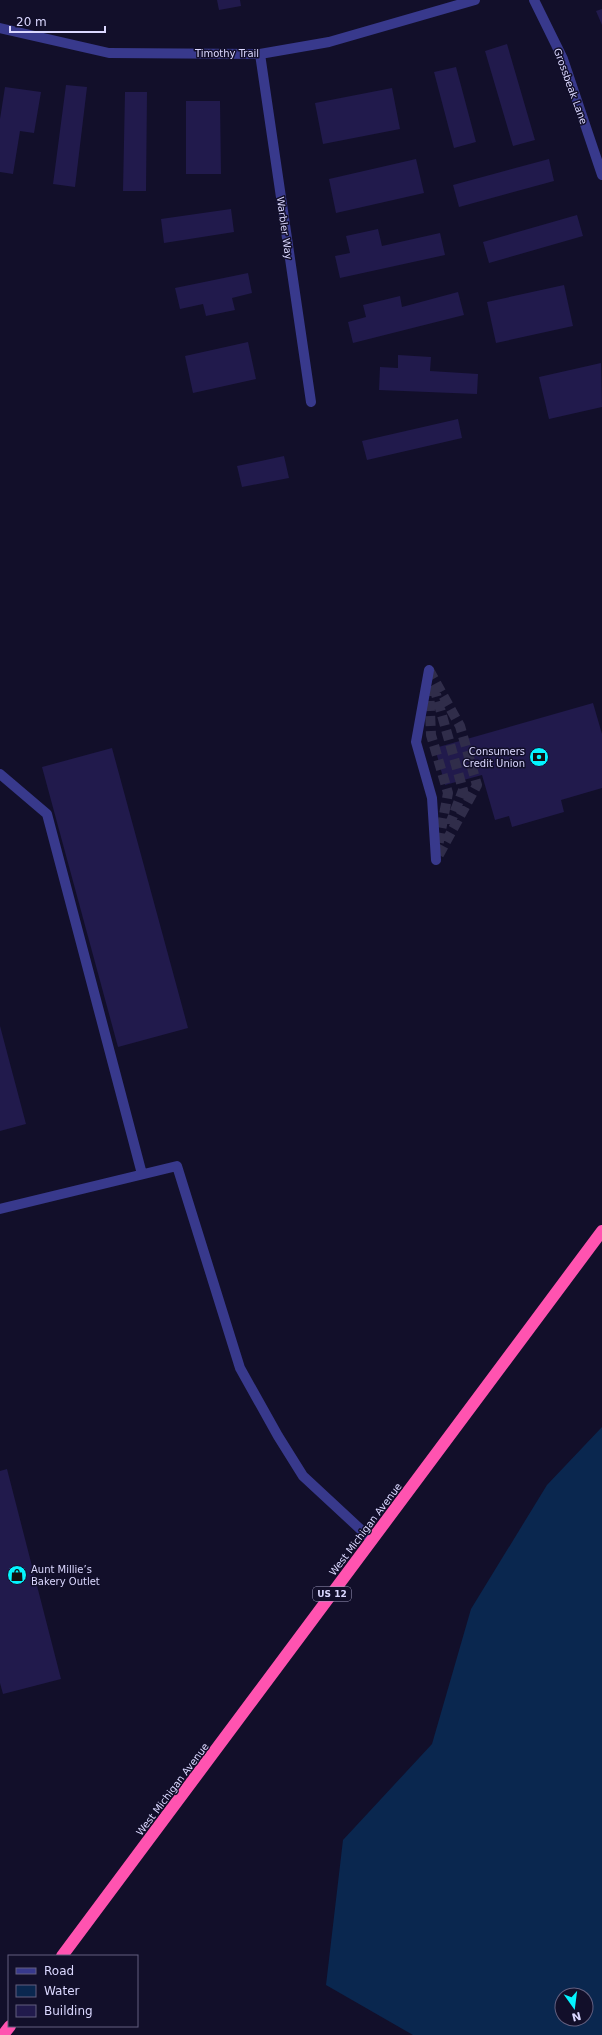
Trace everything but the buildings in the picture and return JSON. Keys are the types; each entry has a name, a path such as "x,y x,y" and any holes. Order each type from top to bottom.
{"highway":[{"name":"West Michigan Avenue","path":"63,1955 602,1231"},
{"path":"3,2035 9,2027"}],"street":[{"name":"Timothy Trail","path":"0,28 109,53 260,54 329,42 475,0"},
{"name":"Grossbeak Lane","path":"534,0 563,59 602,175"},
{"name":"Warbler Way","path":"260,54 311,402"},
{"path":"429,670 416,742 432,798 436,860"},
{"path":"0,774 47,814 142,1174"},
{"path":"0,1209 177,1166 240,1368 278,1436 303,1476 372,1540"}],"water":[{"path":"602,1427 602,2035 413,2035 326,1985 343,1840 432,1744 471,1609 547,1485"}],"tunnel":[{"path":"429,670 460,726 477,785 436,860"},
{"path":"429,686 431,735 448,793 437,852"},
{"path":"434,687 463,790 450,824"}],"place":[{"name":"Consumers Credit Union","path":"539,757"},
{"name":"Aunt Millie’s Bakery Outlet","path":"17,1575"}]}
